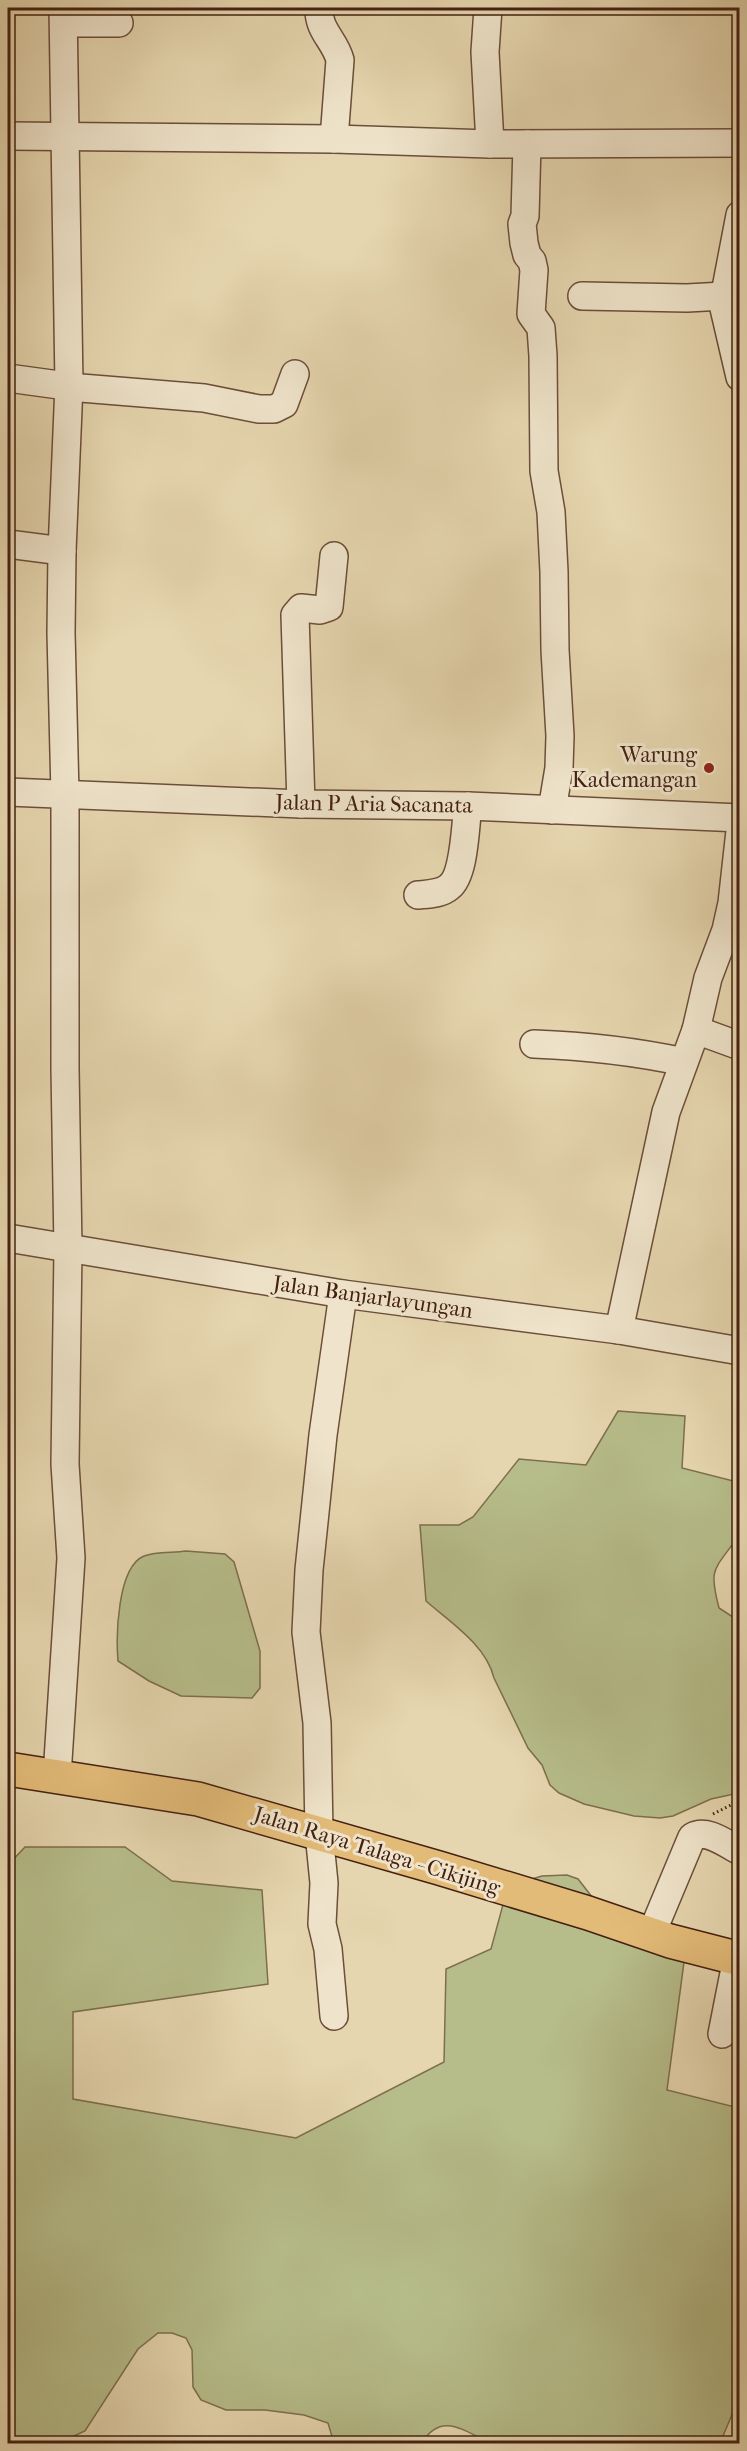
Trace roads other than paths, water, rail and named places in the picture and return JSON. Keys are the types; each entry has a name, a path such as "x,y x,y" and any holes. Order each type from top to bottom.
{"main road":[{"name":"Jalan Raya Talaga - Cikijing","path":"8,1769 198,1799 738,1959"}],"street":[{"path":"319,8 322,28 337,50 340,60 334,139"},
{"path":"488,8 485,52 490,144"},
{"path":"57,1776 71,1558 65,1464 68,1249 65,1068 65,794 61,633 69,385 63,15 119,22"},
{"path":"8,136 334,139 490,144 740,143"},
{"path":"527,144 525,216 522,224 527,255 532,261 534,270 531,314 541,328 544,471 551,512 560,736 559,768 552,810"},
{"path":"740,216 724,296 725,319 740,377"},
{"path":"582,296 676,298 724,296"},
{"path":"8,378 204,398 259,409 273,409 284,405 295,374"},
{"path":"8,544 62,551"},
{"path":"301,804 295,615 301,608 320,610 329,607 334,556"},
{"name":"Jalan P Aria Sacanata","path":"8,792 301,804 468,806 740,818"},
{"path":"418,895 439,893 451,886 461,862 468,806"},
{"path":"619,1330 666,1112 696,1030 708,978 726,930 732,903 740,831"},
{"path":"696,1030 740,1046"},
{"path":"534,1044 613,1049 684,1062"},
{"name":"Jalan Banjarlayungan","path":"8,1238 343,1294 619,1330 740,1351"},
{"path":"334,2016 328,1948 322,1924 324,1883 319,1833 317,1723 306,1632 309,1570 323,1435 343,1294"},
{"path":"651,1935 692,1837 698,1833 706,1833 740,1851"},
{"path":"722,2034 738,1959"}],"place":[{"name":"Warung Kademangan","path":"709,768"}]}
